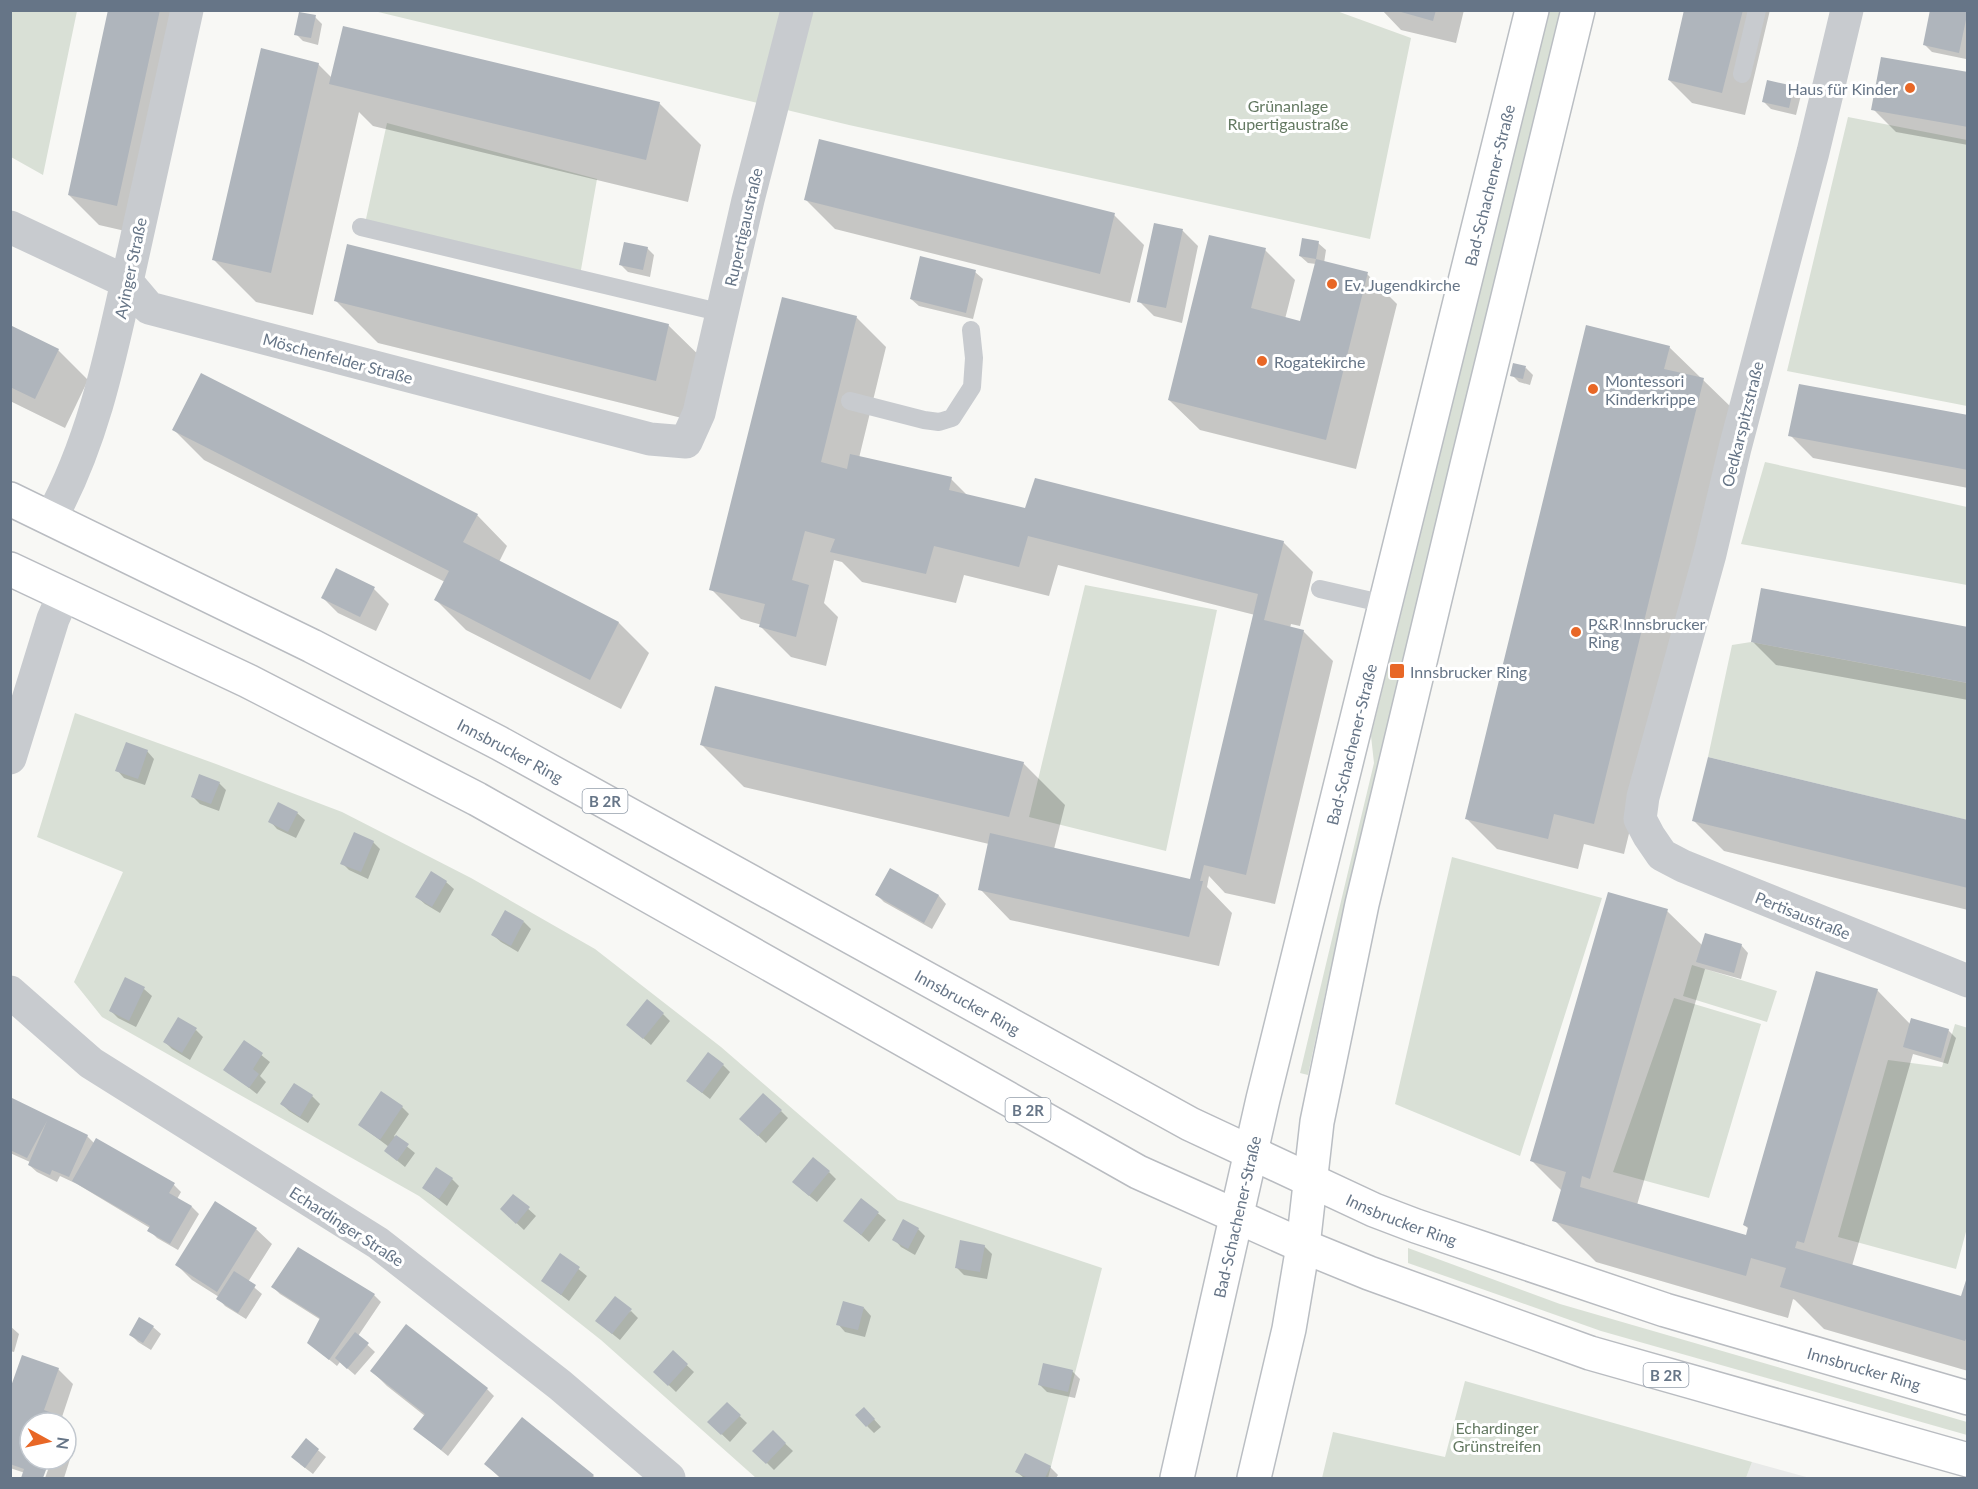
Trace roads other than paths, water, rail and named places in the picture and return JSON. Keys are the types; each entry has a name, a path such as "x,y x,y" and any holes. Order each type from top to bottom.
{"main road":[{"name":"Bad-Schachener-Straße","path":"1177,1479 1251,1152 1532,10"},
{"path":"1254,1479 1289,1329 1303,1246 1317,1122 1362,904 1578,10"},
{"name":"Innsbrucker Ring","path":"10,500 312,646 500,743 1190,1124 1374,1210 1653,1306 1968,1398"},
{"name":"B 2R","path":"10,569 248,681 477,799 1138,1172 1369,1273 1590,1353 1968,1460"}],"street":[{"name":"Ayinger Straße","path":"51,518 64,494 90,432 110,361 187,10"},
{"name":"Rupertigaustraße","path":"686,442 699,413 748,200 797,10"},
{"name":"Oedkarspitzstraße","path":"1649,836 1640,819 1643,797 1710,554 1735,448 1848,10"},
{"name":"Möschenfelder Straße","path":"10,227 127,282 149,308 650,439 686,442"},
{"path":"10,758 52,619 64,594"},
{"name":"Pertisaustraße","path":"1649,836 1662,855 1683,866 1968,981"},
{"name":"Echardinger Straße","path":"10,992 91,1063 378,1243 560,1385 669,1479"}],"lane":[{"path":"1742,74 1757,10"},
{"path":"361,227 723,313"},
{"path":"850,401 924,420 939,422 952,418 972,387 975,358 971,330"},
{"path":"1320,589 1385,604"}],"place":[{"name":"Haus für Kinder","path":"1910,88"},
{"name":"Ev. Jugendkirche","path":"1332,284"},
{"name":"Rogatekirche","path":"1262,361"},
{"name":"Montessori Kinderkrippe","path":"1593,389"},
{"name":"P&R Innsbrucker Ring","path":"1576,632"},
{"name":"Innsbrucker Ring","path":"1397,671"}],"park label":[{"name":"Grünanlage Rupertigaustraße","path":"1288,114"},
{"name":"Echardinger Grünstreifen","path":"1497,1436"}]}
